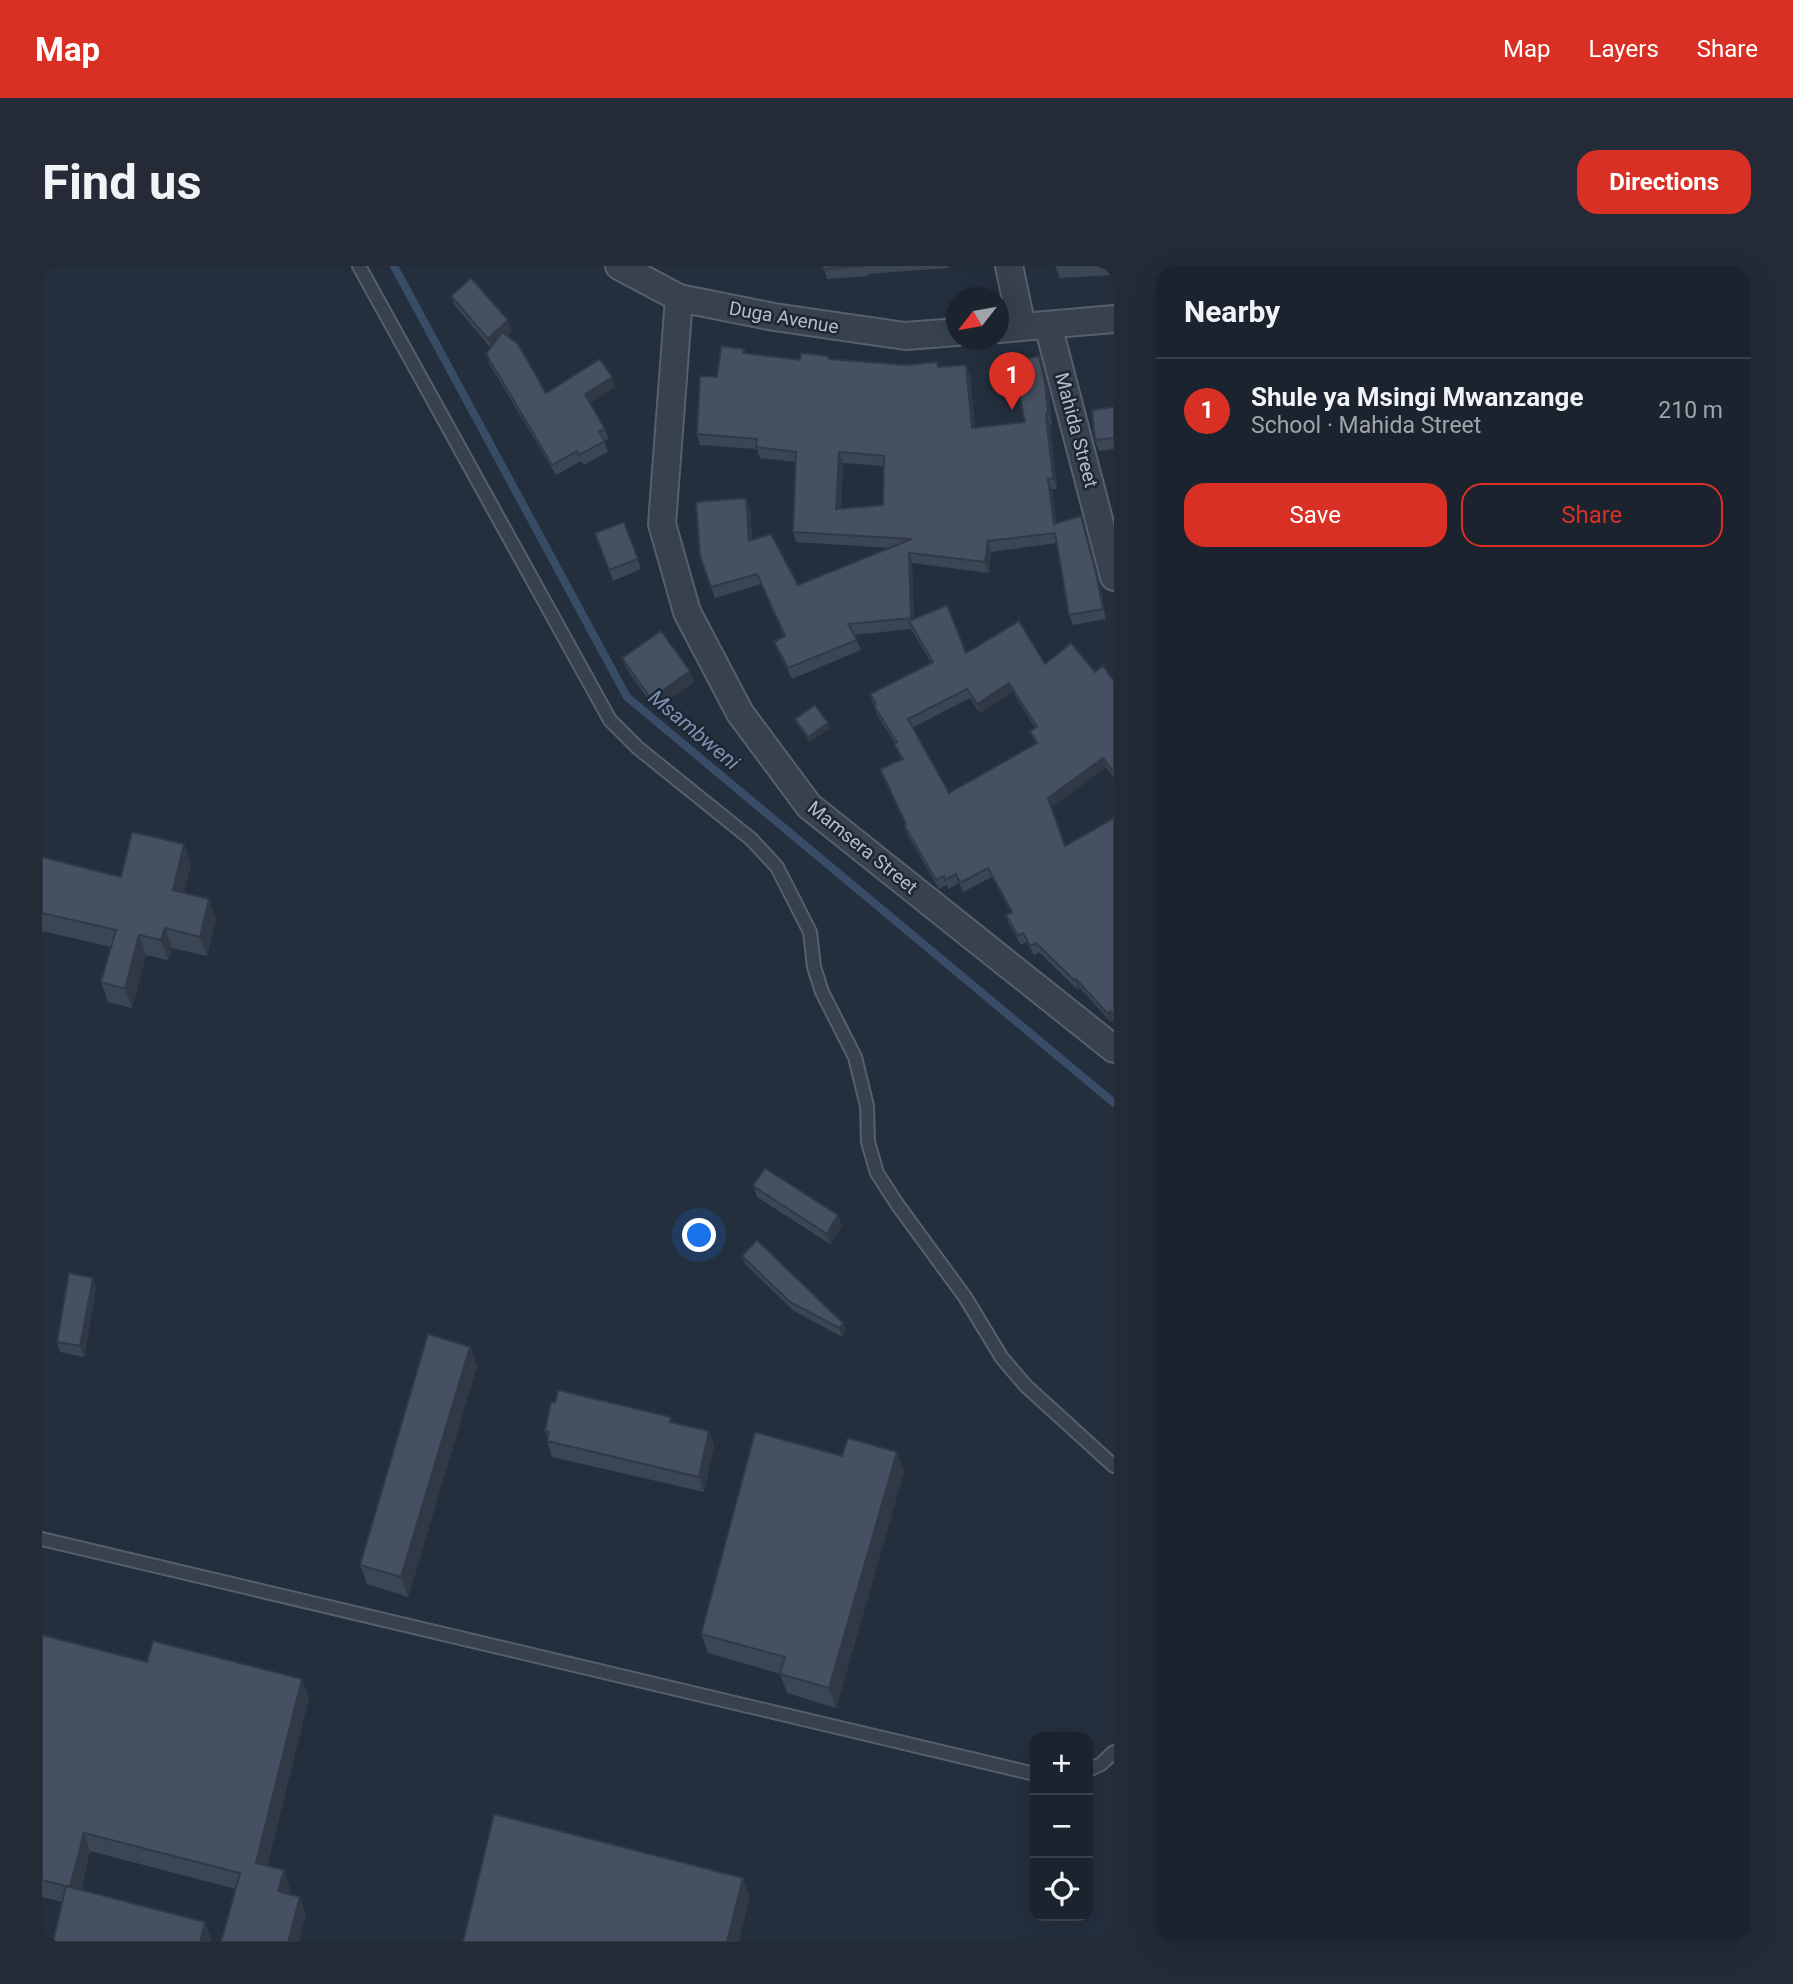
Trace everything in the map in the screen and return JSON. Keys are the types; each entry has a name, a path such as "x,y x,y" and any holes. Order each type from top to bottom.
{"street":[{"name":"Duga Avenue","path":"619,266 679,298 774,317 905,336 946,333"},
{"name":"Mahida Street","path":"1009,266 1023,327 1104,489 1114,577"},
{"name":"Mamsera Street","path":"679,298 662,524 687,612 740,713 809,806 1114,1049"},
{"path":"1023,327 1114,319"}],"lane":[{"path":"359,266 610,720 638,748 751,839 777,867 810,932 814,967 822,992 855,1057 867,1106 868,1142 877,1173 965,1297 1002,1358 1026,1386 1114,1466"},
{"path":"42,1539 1030,1773"},
{"path":"1093,1768 1114,1752"}],"building":[{"path":"823,266 864,266 823,269"},
{"path":"471,278 508,320 488,339 451,296"},
{"path":"502,332 518,344 546,393 600,359 612,377 585,394 605,429 599,432 605,441 579,455 577,451 552,465 486,354"},
{"path":"721,346 744,349 743,353 800,360 801,353 828,356 829,359 906,365 937,362 938,367 966,365 972,428 1025,422 1012,362 1039,356 1048,414 1053,478 1048,479 1054,524 1081,516 1103,609 1069,615 1055,533 988,541 985,562 909,553 911,618 848,624 857,640 788,668 774,642 785,636 757,574 711,587 700,556 696,502 746,498 749,541 771,534 798,585 912,539 793,532 796,452 756,447 757,439 697,434 700,376 717,377","holes":["839,452 884,456 883,505 836,509"]},
{"path":"1114,407 1114,438 1095,440 1092,410"},
{"path":"624,522 638,559 609,570 595,533"},
{"path":"947,605 966,653 1019,621 1045,664 1071,643 1095,672 1103,666 1114,681 1114,773 1103,758 1048,798 1065,846 1114,818 1114,1015 1110,1011 1107,1013 1076,979 1075,981 1036,943 1030,946 1023,933 1018,936 1006,915 1012,912 988,868 960,883 956,874 945,880 944,876 936,880 904,825 906,824 880,769 903,759 894,744 897,742 874,706 876,704 870,694 933,662 909,621","holes":["1009,683 1037,727 1030,731 1037,743 949,793 908,719 967,689 977,704"]},
{"path":"661,631 690,671 651,699 622,658"},
{"path":"815,705 828,723 808,737 795,719"},
{"path":"132,832 184,844 173,890 209,899 200,937 165,928 161,940 139,935 125,989 101,982 116,930 42,913 42,857 121,877"},
{"path":"765,1168 838,1215 827,1234 753,1186"},
{"path":"757,1240 843,1323 839,1328 790,1302 742,1256"},
{"path":"69,1273 93,1278 80,1346 57,1342"},
{"path":"428,1334 470,1347 401,1577 360,1565"},
{"path":"558,1390 671,1417 670,1422 709,1431 699,1477 547,1441 549,1432 545,1431 551,1402 555,1403"},
{"path":"755,1432 842,1456 848,1438 897,1452 829,1688 780,1674 785,1657 701,1634"},
{"path":"42,1635 147,1662 153,1641 302,1679 256,1863 284,1870 278,1891 300,1897 288,1942 221,1942 240,1873 84,1833 70,1887 42,1880"},
{"path":"494,1814 743,1878 727,1942 463,1942"},
{"path":"66,1886 205,1922 200,1942 53,1942"}],"waterway":[{"name":"Msambweni","path":"394,266 627,697 1114,1103"}],"place":[{"name":"Shule ya Msingi Mwanzange","path":"1012,410"}]}
